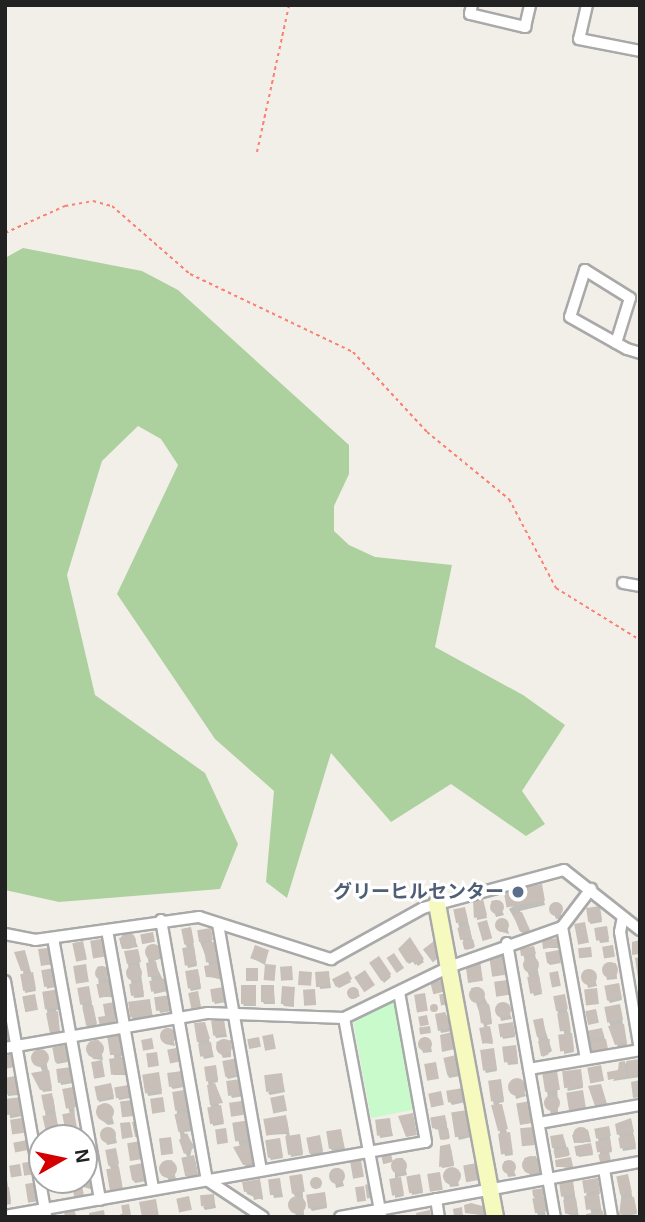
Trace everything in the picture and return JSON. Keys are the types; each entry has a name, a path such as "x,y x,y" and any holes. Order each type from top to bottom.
{"street":[{"path":"472,5 470,14 525,27 530,5"},
{"path":"587,5 579,39 640,51"},
{"path":"617,343 630,298 585,270 570,317 617,343 640,353"},
{"path":"623,583 640,586"},
{"path":"5,934 35,940 161,920 199,917 331,959 437,904 564,870 640,930"},
{"path":"11,1047 178,1017 234,1014 345,1018 449,967 507,943 562,927 591,889"},
{"path":"437,904 495,1217"},
{"path":"529,1069 640,1050 620,932 623,917"},
{"path":"161,920 207,1180 263,1217"},
{"path":"218,924 261,1170"},
{"path":"562,927 586,1059"},
{"path":"107,930 153,1189"},
{"path":"54,938 100,1200"},
{"path":"507,943 555,1217"},
{"path":"5,981 11,1047 45,1213"},
{"path":"5,1216 45,1213 153,1189 426,1142 399,992"},
{"path":"345,1018 381,1213"},
{"path":"539,1123 640,1105"},
{"path":"340,1217 381,1213 436,1199 640,1163"},
{"path":"604,1169 612,1217"},
{"path":"436,1199 439,1217"}],"path":[{"path":"257,152 289,5"},
{"path":"5,233 65,206 93,201 112,206 190,274 353,352 428,432 509,499 556,588 640,640"}],"green space":[{"path":"23,248 142,271 178,290 349,445 349,474 334,506 334,531 349,545 375,557 452,565 435,647 523,695 565,725 522,791 545,824 526,836 451,784 391,822 331,753 287,898 266,882 274,791 215,739 117,594 178,465 161,439 138,426 102,461 67,575 95,695 205,773 238,844 220,889 59,902 5,890 5,258"},
{"path":"395,1001 417,1109 371,1118 353,1021"}],"building":[{"path":"542,884 545,901 507,908 504,891"},
{"path":"483,899 487,915 474,918 473,901"},
{"path":"494,900 500,900 504,907 500,914 494,914 490,910 490,904"},
{"path":"556,902 561,904 561,914 556,916 551,914 549,909 551,904"},
{"path":"600,906 602,920 588,922 586,908"},
{"path":"465,907 468,921 456,923 453,909"},
{"path":"522,912 530,930 520,932 513,914"},
{"path":"502,918 507,920 507,930 502,932 497,930 495,925 497,920"},
{"path":"487,920 492,938 483,941 477,923"},
{"path":"585,922 589,943 578,945 574,924"},
{"path":"469,925 472,938 460,940 457,928"},
{"path":"607,926 609,939 596,941 594,928"},
{"path":"191,927 194,943 184,945 181,929"},
{"path":"211,928 213,940 199,942 197,930"},
{"path":"153,932 155,942 142,944 140,934"},
{"path":"125,933 131,933 136,941 134,947 125,949 120,944 120,938"},
{"path":"410,937 424,959 415,965 411,959 407,963 398,949"},
{"path":"107,938 110,956 93,958 90,941"},
{"path":"559,938 561,946 543,949 542,940"},
{"path":"473,939 475,947 464,949 462,942"},
{"path":"640,940 640,954 632,955 632,942"},
{"path":"83,941 87,960 76,962 72,943"},
{"path":"434,941 444,954 433,962 423,950"},
{"path":"214,942 217,961 206,962 203,944"},
{"path":"150,944 156,944 161,952 159,958 150,960 145,955 145,949"},
{"path":"255,945 269,950 264,963 250,958"},
{"path":"613,945 615,957 604,959 602,947"},
{"path":"194,946 197,964 185,966 182,948"},
{"path":"534,946 536,954 521,956 520,949"},
{"path":"591,947 592,957 579,958 578,948"},
{"path":"48,948 54,964 41,966 38,949"},
{"path":"138,949 141,962 127,964 124,951"},
{"path":"25,950 29,970 21,971 14,952"},
{"path":"559,950 561,961 547,963 545,952"},
{"path":"394,953 404,968 397,973 387,958"},
{"path":"502,955 505,975 492,977 489,957"},
{"path":"379,956 391,974 381,981 369,963"},
{"path":"531,957 539,965 531,973 523,965"},
{"path":"640,957 640,977 638,978 635,958"},
{"path":"480,960 483,981 468,983 465,962"},
{"path":"156,961 159,976 148,977 146,963"},
{"path":"607,962 613,962 618,970 616,976 607,978 602,973 602,967"},
{"path":"220,963 222,978 206,977 204,966"},
{"path":"86,964 89,982 76,984 73,966"},
{"path":"265,964 276,965 275,981 264,980"},
{"path":"131,965 137,965 142,973 140,979 131,981 126,976 126,970"},
{"path":"99,966 105,966 109,973 105,980 99,980 95,976 95,970"},
{"path":"292,966 293,980 281,981 280,967"},
{"path":"54,968 57,985 44,987 41,970"},
{"path":"246,968 258,968 258,981 246,981"},
{"path":"198,969 201,987 188,989 185,971"},
{"path":"586,969 592,969 597,977 595,983 586,985 581,980 581,974"},
{"path":"365,970 375,985 364,992 354,977"},
{"path":"299,971 312,972 311,986 298,985"},
{"path":"329,971 330,986 316,987 315,972"},
{"path":"348,971 352,979 336,987 332,979"},
{"path":"558,971 561,986 552,987 549,973"},
{"path":"33,972 36,989 23,991 20,974"},
{"path":"539,975 542,992 530,994 527,977"},
{"path":"166,978 168,989 151,992 149,981"},
{"path":"445,979 448,991 433,994 430,983"},
{"path":"507,980 509,995 496,997 494,982"},
{"path":"112,981 115,995 99,998 96,984"},
{"path":"142,982 144,994 131,996 129,984"},
{"path":"619,983 622,998 607,1001 604,986"},
{"path":"241,985 256,985 256,1004 241,1004"},
{"path":"261,985 274,985 274,1002 261,1002"},
{"path":"89,986 92,1003 80,1005 77,988"},
{"path":"282,986 295,987 294,1005 281,1004"},
{"path":"224,987 226,1000 212,1002 210,989"},
{"path":"474,987 480,987 485,995 483,1001 474,1003 469,998 469,992"},
{"path":"348,988 358,988 358,998 348,998"},
{"path":"597,988 599,1004 586,1005 584,990"},
{"path":"60,989 63,1007 45,1010 42,992"},
{"path":"315,989 316,1005 304,1006 303,990"},
{"path":"198,991 201,1007 191,1009 188,993"},
{"path":"425,993 428,1011 417,1012 414,995"},
{"path":"448,993 450,1004 441,1005 439,995"},
{"path":"35,994 38,1010 25,1012 22,996"},
{"path":"565,994 568,1009 556,1011 553,996"},
{"path":"170,995 172,1009 156,1011 154,997"},
{"path":"150,999 152,1015 130,1018 128,1002"},
{"path":"115,1002 115,1024 100,1026 98,1017 105,1016 103,1004"},
{"path":"500,1002 506,1002 511,1010 509,1016 500,1018 495,1013 495,1007"},
{"path":"434,1004 438,1008 434,1012 430,1008"},
{"path":"489,1004 492,1022 481,1023 478,1006"},
{"path":"620,1004 623,1020 607,1023 604,1007"},
{"path":"93,1005 97,1024 86,1026 82,1007"},
{"path":"596,1009 599,1023 588,1025 585,1011"},
{"path":"58,1011 60,1032 50,1034 46,1013"},
{"path":"445,1012 452,1028 438,1031 435,1014"},
{"path":"568,1012 571,1030 560,1031 557,1014"},
{"path":"427,1015 429,1025 420,1027 418,1017"},
{"path":"543,1018 546,1036 537,1037 533,1020"},
{"path":"224,1019 226,1034 213,1036 211,1021"},
{"path":"205,1022 210,1039 197,1042 194,1023"},
{"path":"513,1022 515,1035 500,1037 498,1024"},
{"path":"624,1024 627,1043 615,1045 608,1026"},
{"path":"430,1026 431,1033 420,1034 419,1028"},
{"path":"490,1026 493,1042 482,1044 479,1028"},
{"path":"168,1028 176,1036 168,1044 160,1036"},
{"path":"602,1028 604,1038 587,1040 586,1031"},
{"path":"452,1032 455,1049 442,1052 440,1035"},
{"path":"572,1033 574,1050 560,1052 558,1035"},
{"path":"123,1034 126,1053 110,1055 107,1037"},
{"path":"273,1034 276,1049 265,1051 262,1036"},
{"path":"259,1037 261,1047 249,1049 247,1039"},
{"path":"425,1037 430,1039 430,1049 425,1051 420,1049 418,1044 420,1039"},
{"path":"152,1038 154,1049 143,1051 141,1040"},
{"path":"221,1039 227,1039 232,1047 230,1053 221,1055 216,1050 216,1044"},
{"path":"550,1039 548,1055 541,1056 538,1041"},
{"path":"606,1039 608,1049 590,1052 588,1042"},
{"path":"95,1040 101,1043 104,1049 101,1055 95,1058 89,1055 86,1049 89,1043"},
{"path":"211,1042 213,1055 200,1057 198,1044"},
{"path":"65,1045 68,1060 55,1062 52,1047"},
{"path":"516,1045 518,1061 504,1063 502,1047"},
{"path":"176,1048 179,1062 170,1064 167,1050"},
{"path":"494,1048 497,1069 483,1071 480,1050"},
{"path":"40,1049 46,1052 49,1058 46,1064 40,1067 34,1064 31,1058 34,1052"},
{"path":"157,1052 159,1066 148,1067 146,1054"},
{"path":"12,1054 14,1067 5,1069 5,1056"},
{"path":"456,1055 460,1073 447,1075 443,1058"},
{"path":"124,1057 126,1073 111,1075 109,1059"},
{"path":"238,1058 241,1074 225,1077 222,1061"},
{"path":"640,1059 640,1074 629,1076 626,1061"},
{"path":"102,1060 105,1077 94,1079 91,1062"},
{"path":"625,1061 627,1076 608,1080 607,1072 618,1070 619,1062"},
{"path":"436,1062 439,1079 427,1081 424,1064"},
{"path":"216,1065 218,1080 206,1082 204,1067"},
{"path":"601,1065 604,1081 590,1083 587,1068"},
{"path":"71,1067 73,1081 58,1083 56,1069"},
{"path":"581,1069 583,1086 564,1088 562,1071"},
{"path":"49,1070 52,1088 40,1090 31,1073"},
{"path":"182,1071 184,1085 169,1087 167,1073"},
{"path":"557,1071 560,1090 545,1092 542,1073"},
{"path":"159,1072 162,1091 145,1093 142,1075"},
{"path":"282,1073 284,1090 266,1092 264,1075"},
{"path":"15,1076 18,1092 5,1095 5,1078"},
{"path":"517,1078 523,1081 526,1087 523,1093 517,1096 511,1093 508,1087 511,1081"},
{"path":"241,1079 243,1094 228,1096 226,1081"},
{"path":"501,1079 504,1100 491,1102 488,1081"},
{"path":"640,1080 640,1097 633,1098 631,1082"},
{"path":"111,1083 114,1097 97,1100 94,1087"},
{"path":"215,1083 223,1103 210,1105 207,1085"},
{"path":"601,1084 607,1104 595,1106 588,1086"},
{"path":"128,1085 130,1096 116,1098 114,1087"},
{"path":"73,1087 77,1107 66,1109 62,1089"},
{"path":"463,1088 465,1100 448,1103 446,1091"},
{"path":"184,1090 187,1109 175,1111 172,1092"},
{"path":"583,1090 586,1108 569,1110 566,1093"},
{"path":"441,1091 444,1105 431,1107 428,1094"},
{"path":"52,1093 55,1109 44,1111 41,1095"},
{"path":"284,1095 287,1111 273,1113 270,1098"},
{"path":"552,1095 558,1097 558,1109 552,1111 546,1109 544,1103 546,1097"},
{"path":"22,1097 24,1113 7,1115 5,1099"},
{"path":"163,1097 165,1112 152,1114 150,1099"},
{"path":"132,1100 134,1116 122,1117 120,1101"},
{"path":"242,1101 244,1115 231,1117 229,1103"},
{"path":"530,1101 534,1123 520,1125 516,1103"},
{"path":"101,1103 109,1103 114,1112 112,1119 101,1121 96,1116 96,1108"},
{"path":"502,1104 508,1129 498,1131 491,1105"},
{"path":"221,1105 224,1122 210,1124 207,1107"},
{"path":"467,1110 471,1135 455,1137 451,1113"},
{"path":"189,1111 193,1129 178,1132 174,1114"},
{"path":"74,1112 76,1124 64,1124 62,1114"},
{"path":"55,1113 58,1124 44,1124 42,1116"},
{"path":"413,1113 417,1135 406,1137 398,1116"},
{"path":"286,1115 289,1132 266,1136 263,1119"},
{"path":"445,1115 447,1126 432,1128 430,1118"},
{"path":"22,1118 24,1133 12,1135 10,1120"},
{"path":"390,1118 392,1134 377,1136 375,1120"},
{"path":"631,1118 634,1132 617,1135 615,1124"},
{"path":"250,1120 253,1139 235,1142 232,1123"},
{"path":"139,1121 141,1136 135,1137 132,1122"},
{"path":"130,1122 133,1137 122,1139 120,1123"},
{"path":"609,1126 611,1136 596,1139 594,1129"},
{"path":"108,1127 114,1129 114,1141 108,1143 102,1141 100,1135 102,1129"},
{"path":"533,1127 535,1145 522,1146 520,1128"},
{"path":"578,1127 584,1127 589,1135 587,1141 578,1143 573,1138 573,1132"},
{"path":"226,1128 228,1143 217,1144 215,1130"},
{"path":"448,1128 450,1138 440,1140 438,1130"},
{"path":"341,1129 344,1147 329,1149 326,1131"},
{"path":"510,1132 513,1153 501,1154 498,1134"},
{"path":"187,1133 194,1148 184,1154 179,1140"},
{"path":"300,1134 303,1153 288,1155 285,1136"},
{"path":"563,1134 565,1146 552,1148 550,1136"},
{"path":"320,1135 323,1151 309,1153 306,1138"},
{"path":"634,1135 636,1146 620,1149 618,1138"},
{"path":"171,1137 173,1154 161,1155 159,1138"},
{"path":"280,1138 283,1156 268,1158 265,1140"},
{"path":"610,1139 612,1150 597,1152 595,1142"},
{"path":"27,1140 28,1150 15,1152 13,1143"},
{"path":"141,1141 144,1159 130,1161 127,1143"},
{"path":"253,1143 257,1162 243,1165 233,1147"},
{"path":"591,1143 593,1153 576,1156 574,1146"},
{"path":"450,1144 454,1164 439,1167 440,1146"},
{"path":"568,1147 570,1155 555,1158 553,1151"},
{"path":"116,1148 119,1164 108,1166 105,1150"},
{"path":"609,1152 611,1161 600,1163 598,1154"},
{"path":"391,1154 393,1162 383,1164 381,1156"},
{"path":"194,1155 198,1174 185,1176 181,1158"},
{"path":"527,1156 535,1156 540,1165 538,1172 527,1174 522,1169 522,1161"},
{"path":"571,1157 573,1167 556,1167 555,1160"},
{"path":"396,1158 402,1158 407,1166 405,1172 396,1174 391,1169 391,1163"},
{"path":"168,1160 174,1163 177,1169 174,1175 168,1178 162,1175 159,1169 162,1163"},
{"path":"361,1160 364,1177 353,1179 350,1162"},
{"path":"509,1160 514,1162 514,1172 509,1174 504,1172 502,1167 504,1162"},
{"path":"28,1162 28,1175 24,1176 22,1163"},
{"path":"143,1163 146,1178 132,1180 129,1166"},
{"path":"477,1163 480,1180 466,1182 463,1165"},
{"path":"20,1164 22,1176 11,1178 9,1166"},
{"path":"119,1167 123,1189 110,1191 106,1169"},
{"path":"452,1167 458,1170 461,1176 458,1182 452,1185 446,1182 443,1176 446,1170"},
{"path":"337,1168 343,1170 343,1182 337,1184 331,1182 329,1176 331,1170"},
{"path":"440,1172 443,1190 430,1192 427,1174"},
{"path":"302,1174 305,1192 292,1194 289,1176"},
{"path":"420,1174 423,1191 409,1193 406,1176"},
{"path":"628,1174 632,1193 620,1195 616,1176"},
{"path":"316,1177 322,1183 316,1189 310,1183"},
{"path":"401,1177 404,1194 392,1196 389,1179"},
{"path":"280,1178 282,1194 270,1195 268,1179"},
{"path":"598,1178 600,1191 584,1193 582,1181"},
{"path":"260,1179 263,1198 254,1200 252,1191 244,1192 242,1182"},
{"path":"573,1181 575,1195 561,1197 559,1183"},
{"path":"25,1184 28,1184 28,1194 40,1194 41,1201 28,1203"},
{"path":"370,1184 372,1198 367,1199 365,1185"},
{"path":"364,1186 366,1201 357,1202 355,1187"},
{"path":"5,1187 9,1187 11,1201 5,1202"},
{"path":"545,1188 546,1195 533,1197 532,1190"},
{"path":"325,1192 327,1206 308,1209 306,1195"},
{"path":"214,1194 215,1205 201,1206 200,1195"},
{"path":"599,1194 601,1208 586,1210 584,1196"},
{"path":"189,1196 192,1210 179,1212 176,1199"},
{"path":"297,1196 303,1199 306,1205 303,1211 297,1214 291,1211 288,1205 291,1199"},
{"path":"545,1196 548,1211 535,1213 532,1198"},
{"path":"634,1197 637,1212 619,1215 621,1199"},
{"path":"576,1198 578,1212 565,1214 563,1200"},
{"path":"156,1199 159,1217 142,1217 139,1202"},
{"path":"471,1203 486,1207 488,1216 465,1213 464,1205"},
{"path":"129,1204 131,1215 123,1216 121,1205"},
{"path":"462,1207 463,1217 454,1217 453,1209"},
{"path":"104,1210 105,1217 89,1217 89,1213"},
{"path":"430,1210 431,1217 417,1217 416,1213"},
{"path":"75,1211 76,1217 65,1217 64,1212"},
{"path":"603,1211 604,1217 586,1217 586,1214"}],"place":[{"name":"グリーヒルセンター","path":"518,892"}]}
